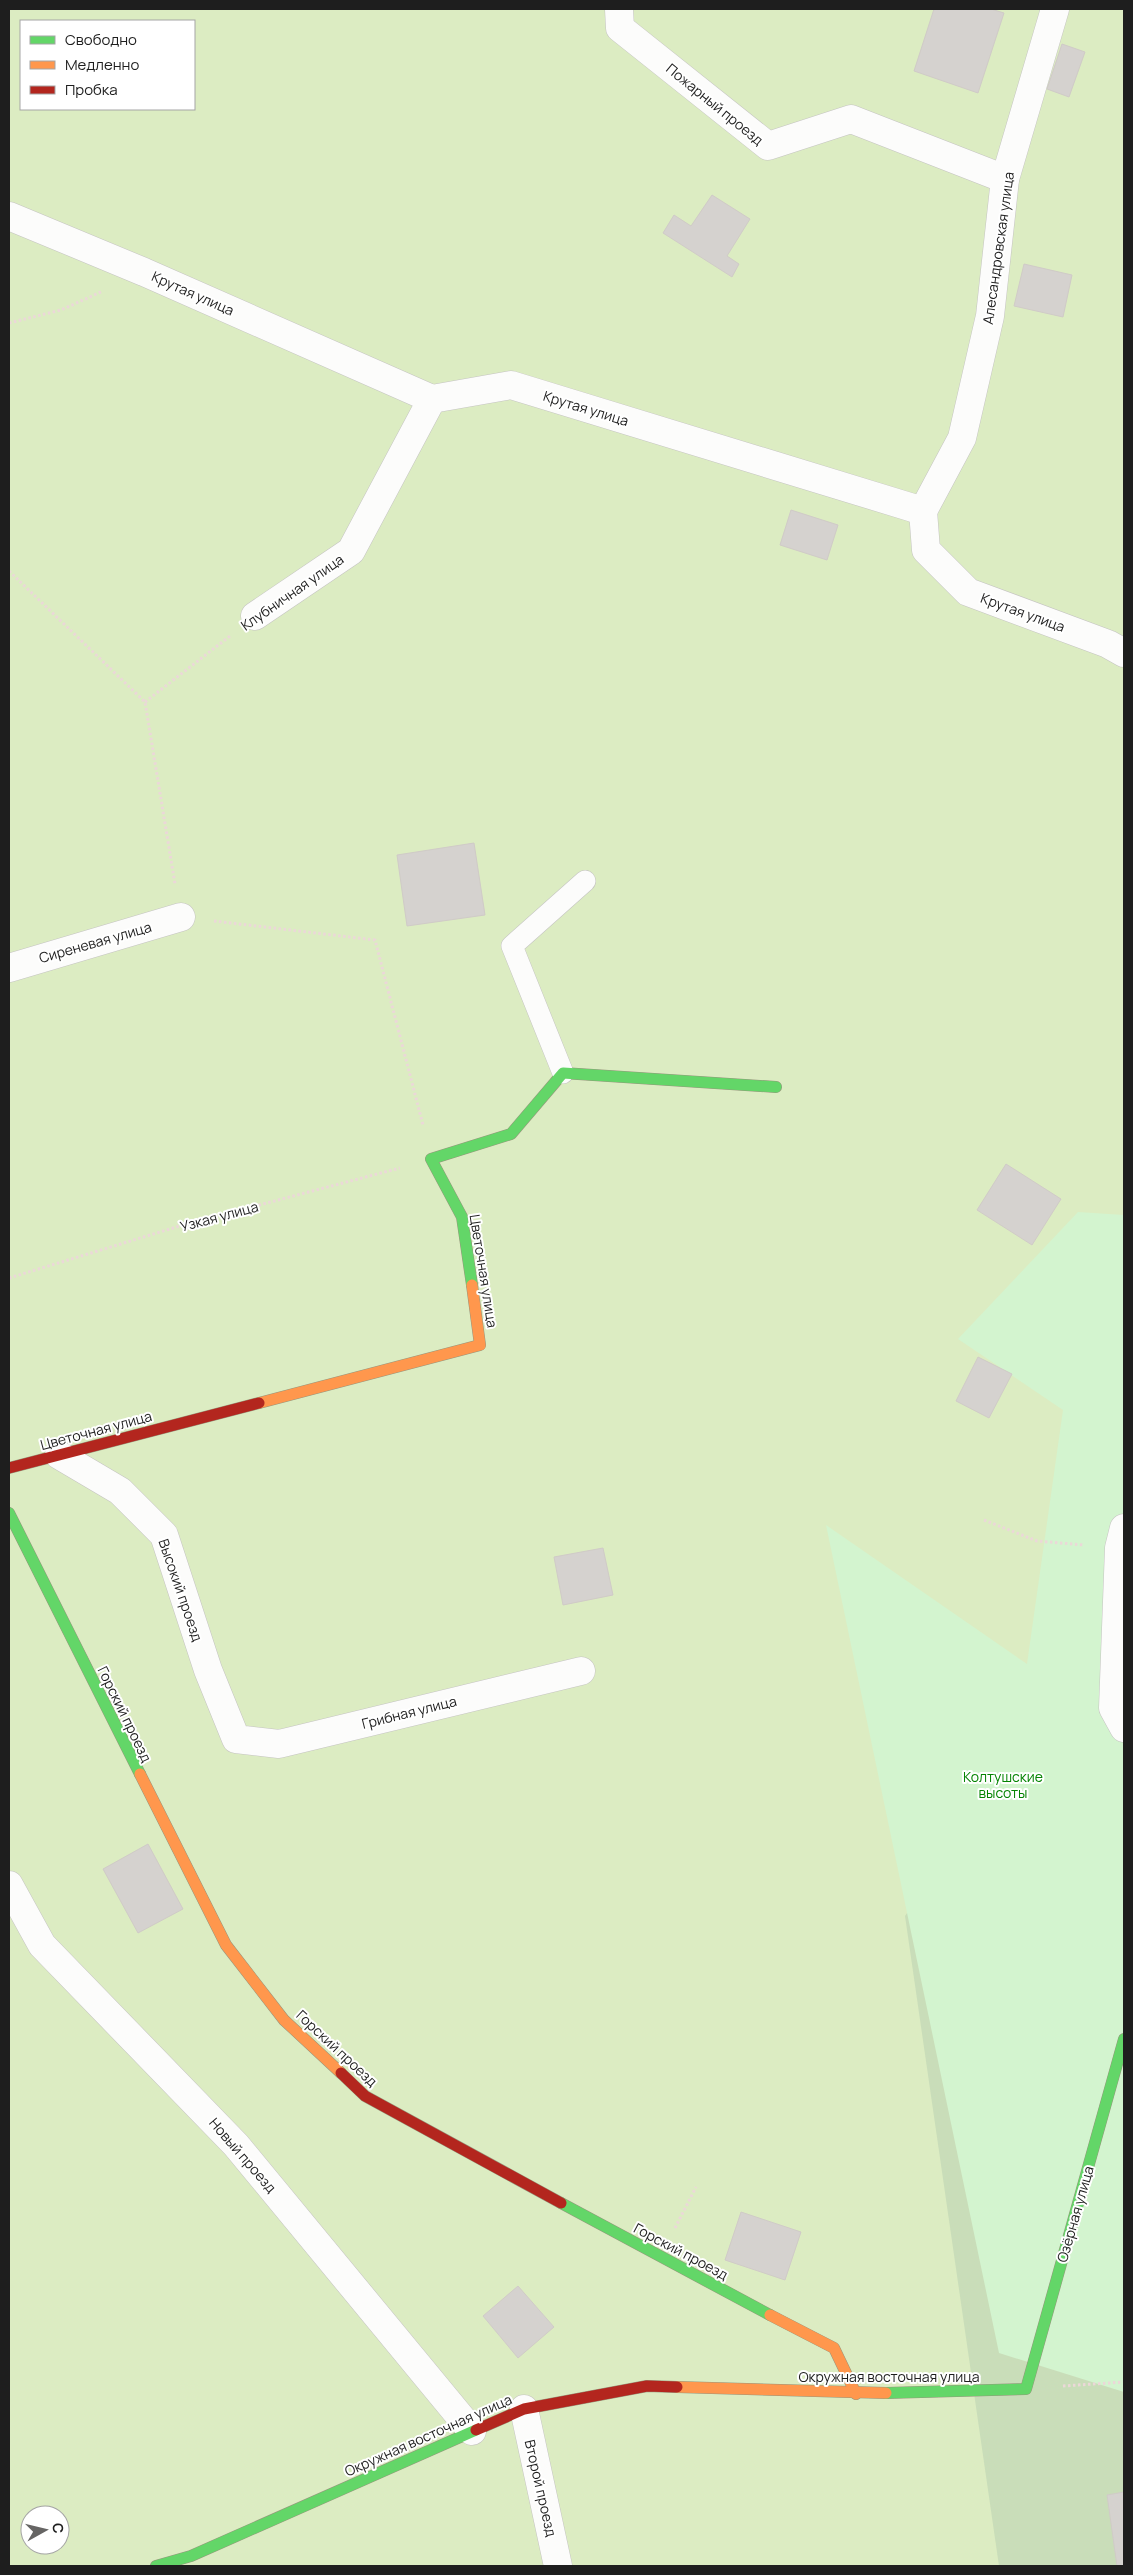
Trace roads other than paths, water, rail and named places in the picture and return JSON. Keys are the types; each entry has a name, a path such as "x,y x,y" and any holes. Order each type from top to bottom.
{"street":[{"name":"Пожарный проезд","path":"620,9 620,28 768,146 851,119 1005,179"},
{"name":"Алесандровская улица","path":"923,511 962,438 990,316 1005,179 1055,9"},
{"name":"Крутая улица","path":"9,216 144,272 432,399 511,385 923,511 926,550 968,592 1108,644 1124,653"},
{"name":"Клубничная улица","path":"255,616 352,550 432,399"},
{"name":"Сиреневая улица","path":"9,968 181,917"},
{"path":"563,1074 776,1087"},
{"name":"Цветочная улица","path":"9,1468 480,1344 462,1217 430,1160 511,1134 563,1074"},
{"name":"Высокий проезд","path":"59,1455 120,1491 164,1535 208,1670 236,1739"},
{"name":"Горский проезд","path":"9,1513 173,1843 226,1945 284,2020 365,2096 660,2258 834,2348 856,2394"},
{"path":"1122,1538 1113,1708 1124,1728"},
{"name":"Грибная улица","path":"236,1739 280,1744 581,1671"},
{"name":"Новый проезд","path":"9,1885 42,1945 236,2145 472,2431"},
{"name":"Озёрная улица","path":"1026,2389 1124,2040"},
{"name":"Окружная восточная улица","path":"156,2566 191,2556 524,2409 648,2386 856,2394 1026,2389"},
{"name":"Второй проезд","path":"524,2409 558,2566"}],"lane":[{"path":"563,1074 512,946 585,882"}],"park label":[{"name":"Колтушские высоты","path":"1003,1784"}]}
